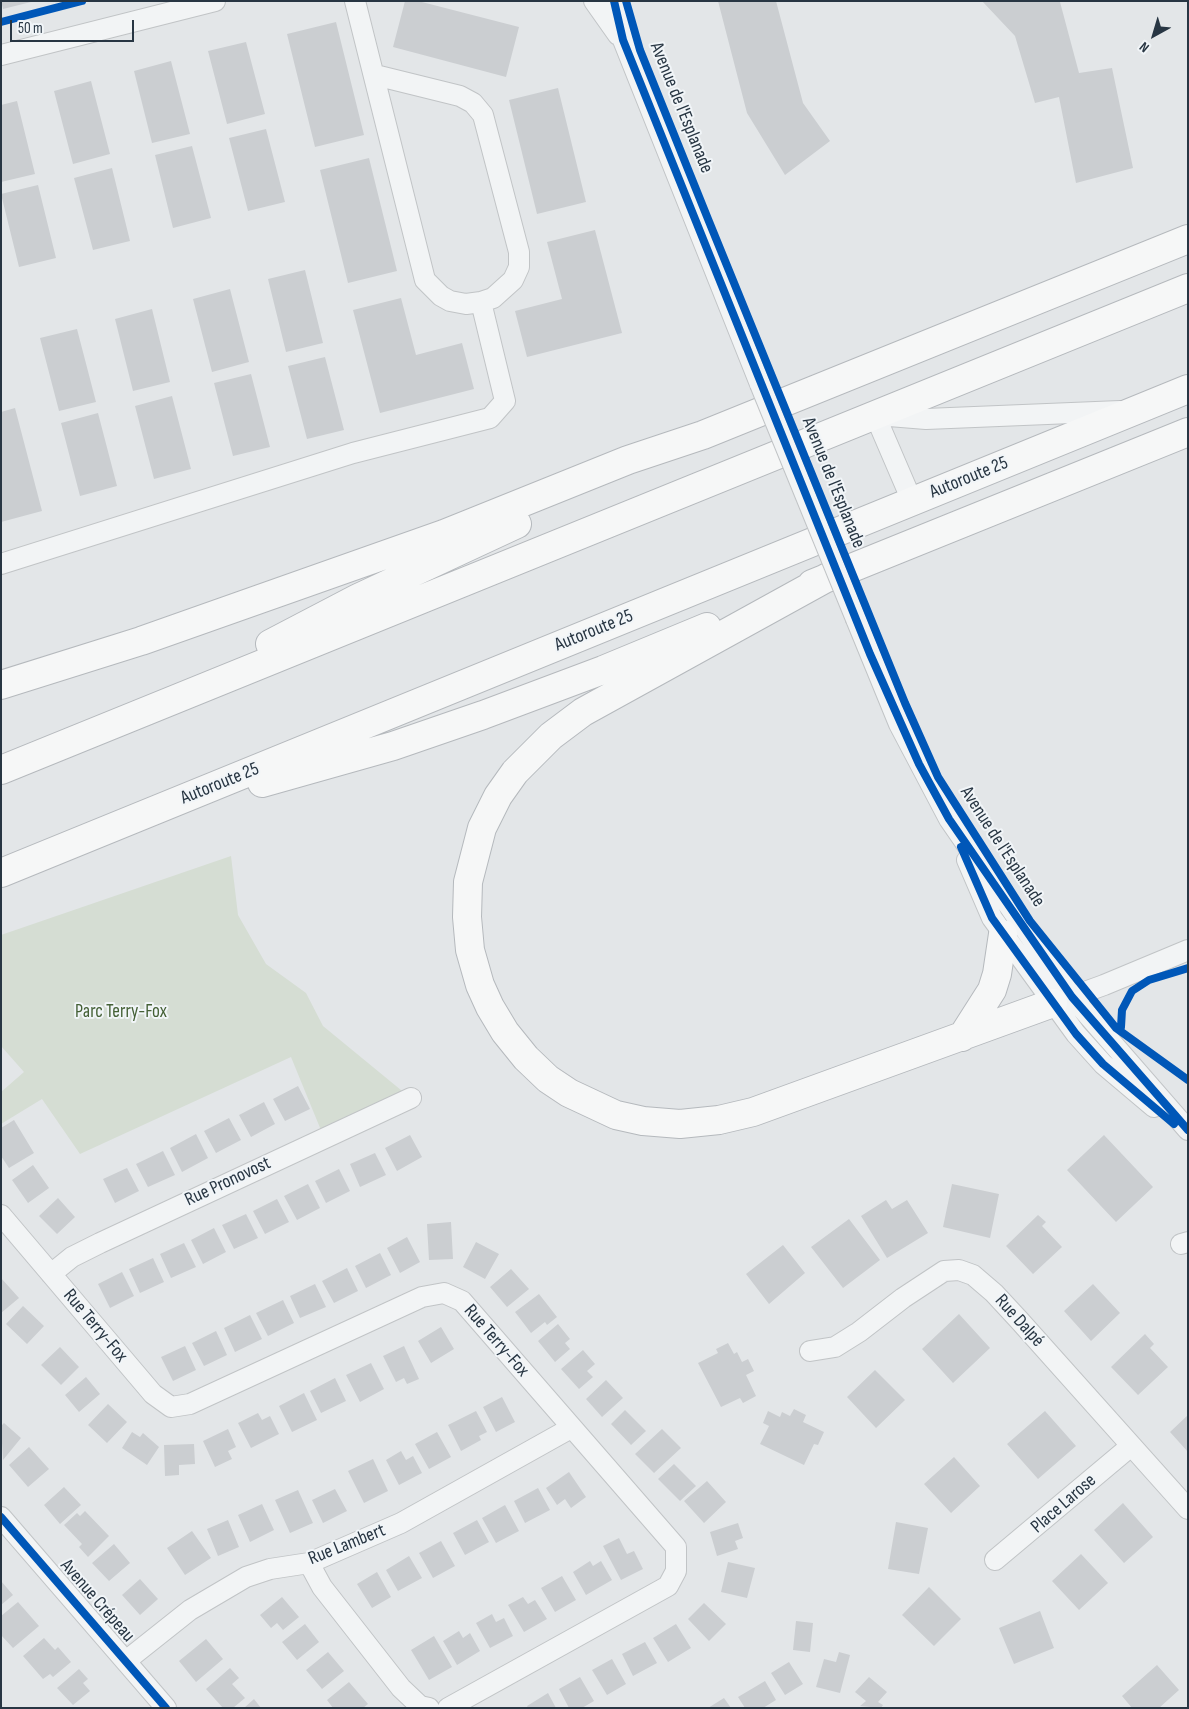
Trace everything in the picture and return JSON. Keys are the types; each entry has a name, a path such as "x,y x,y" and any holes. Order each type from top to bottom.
{"highway":[{"path":"1,685 141,641 351,568 628,460 703,435 1188,238"},
{"path":"1,770 1188,288"},
{"name":"Autoroute 25","path":"1,873 1188,389"},
{"path":"140,817 393,746 468,721 603,670 1188,432"},
{"path":"140,713 358,598 633,471 703,435"},
{"path":"828,577 599,702 558,730 526,759 494,803 482,828 473,854 468,882 466,908 473,964 493,1013 510,1039 537,1069 561,1088 608,1112 643,1121 687,1124 740,1116 1062,1000"},
{"path":"962,1036 992,990 997,974 1003,934"}],"street":[{"path":"1,55 215,1"},
{"path":"356,1 425,280 441,296 450,300 466,304 482,302 493,298 514,280 519,267 519,252 483,116 473,103 460,96 375,75"},
{"name":"Avenue de l'Esplanade","path":"594,1 623,40"},
{"name":"Avenue de l'Esplanade","path":"614,1 623,40 760,384 899,724 949,819 1062,1000 1076,1034 1103,1064 1188,1136"},
{"path":"1,564 354,453 490,418 505,401 482,302"},
{"path":"912,501 875,415 926,419 1134,411"},
{"name":"Avenue de l'Esplanade","path":"949,819 992,918 1003,934 1062,1000 1188,1130"},
{"path":"1062,1000 1104,985 1188,950"},
{"name":"Rue Pronovost","path":"50,1274 72,1257 411,1098"},
{"name":"Rue Terry-Fox","path":"1,1215 153,1394 171,1407 190,1404 422,1297 444,1293 462,1301 676,1547 676,1571 668,1586 448,1708"},
{"name":"Rue Dalpé","path":"810,1351 835,1347 944,1271 959,1270 973,1275 994,1293 1188,1509"},
{"name":"Rue Lambert","path":"127,1660 190,1610 246,1577 270,1569 309,1563 402,1523 571,1428"},
{"name":"Place Larose","path":"995,1560 1131,1446"},
{"name":"Avenue Crépeau","path":"1,1517 127,1660 166,1708"},
{"path":"309,1563 322,1587 401,1688 420,1706 429,1708"}],"green space":[{"name":"Parc Terry-Fox","path":"231,856 238,915 266,964 306,993 323,1026 407,1095 325,1140 291,1057 80,1154 42,1099 1,1124 1,1092 24,1072 1,1046 1,935"}],"building":[{"path":"1,1 31,1 31,2 3,9"},
{"path":"405,1 418,1 519,27 506,77 393,47"},
{"path":"718,1 776,1 803,103 830,141 785,175 747,113"},
{"path":"982,1 1060,2 1079,73 1112,68 1133,168 1076,183 1059,97 1035,103 1015,36"},
{"path":"336,22 364,135 315,147 287,34"},
{"path":"246,42 265,114 227,124 208,51"},
{"path":"171,61 190,134 152,143 134,71"},
{"path":"91,81 110,154 73,164 54,91"},
{"path":"558,88 586,202 537,214 509,100"},
{"path":"17,101 35,174 1,182 1,105"},
{"path":"266,129 285,202 248,211 229,138"},
{"path":"192,146 211,218 173,228 155,155"},
{"path":"369,158 397,271 348,283 320,170"},
{"path":"112,168 130,241 93,250 74,178"},
{"path":"38,185 56,258 19,267 1,194"},
{"path":"595,230 622,333 527,357 515,311 562,299 547,242"},
{"path":"305,270 323,343 286,352 268,279"},
{"path":"230,289 249,362 212,372 193,299"},
{"path":"401,298 416,355 462,343 474,389 380,413 353,310"},
{"path":"152,309 170,382 133,391 115,319"},
{"path":"77,329 96,402 59,411 40,338"},
{"path":"325,357 344,430 307,439 288,366"},
{"path":"251,374 270,447 233,456 214,383"},
{"path":"172,396 191,469 154,479 135,406"},
{"path":"15,408 42,511 1,522 1,412"},
{"path":"98,413 117,486 80,496 61,423"},
{"path":"298,1086 310,1109 285,1121 273,1099"},
{"path":"264,1102 275,1124 251,1137 239,1115"},
{"path":"229,1118 241,1140 216,1153 204,1131"},
{"path":"14,1120 34,1153 9,1168 1,1156 1,1128"},
{"path":"196,1134 208,1158 182,1172 170,1148"},
{"path":"410,1135 422,1157 397,1171 385,1148"},
{"path":"1104,1135 1153,1187 1116,1222 1067,1170"},
{"path":"163,1151 175,1175 148,1187 136,1164"},
{"path":"375,1153 386,1175 360,1187 350,1164"},
{"path":"33,1165 49,1188 28,1203 12,1180"},
{"path":"127,1168 139,1191 115,1203 103,1179"},
{"path":"339,1169 350,1191 326,1203 315,1181"},
{"path":"308,1184 320,1208 297,1220 284,1196"},
{"path":"952,1184 999,1194 990,1238 943,1227"},
{"path":"58,1198 75,1217 57,1234 39,1216"},
{"path":"277,1199 289,1222 265,1234 253,1211"},
{"path":"886,1200 892,1209 907,1200 928,1233 887,1258 861,1216"},
{"path":"246,1214 258,1238 234,1249 222,1225"},
{"path":"1038,1215 1046,1222 1042,1226 1062,1247 1033,1274 1006,1246"},
{"path":"849,1219 880,1260 843,1288 811,1247"},
{"path":"451,1222 453,1259 429,1260 427,1224"},
{"path":"214,1228 226,1252 203,1264 191,1240"},
{"path":"407,1237 420,1262 400,1273 387,1248"},
{"path":"476,1242 499,1254 485,1279 463,1267"},
{"path":"184,1243 196,1267 171,1278 160,1254"},
{"path":"783,1245 805,1273 769,1304 746,1274"},
{"path":"380,1253 391,1275 366,1288 355,1266"},
{"path":"153,1258 164,1282 140,1293 129,1269"},
{"path":"347,1268 358,1291 334,1303 322,1281"},
{"path":"511,1269 529,1289 507,1307 490,1287"},
{"path":"122,1272 134,1296 110,1308 98,1284"},
{"path":"1,1278 19,1298 1,1313"},
{"path":"315,1284 326,1307 300,1318 290,1296"},
{"path":"1093,1284 1120,1313 1091,1341 1064,1311"},
{"path":"539,1294 557,1317 547,1325 545,1322 531,1333 515,1312"},
{"path":"283,1300 294,1323 268,1336 256,1313"},
{"path":"23,1306 44,1326 27,1344 6,1324"},
{"path":"959,1314 990,1348 953,1383 922,1349"},
{"path":"250,1315 262,1339 235,1352 224,1328"},
{"path":"558,1324 570,1339 565,1343 570,1349 555,1362 538,1341"},
{"path":"441,1327 454,1349 431,1363 418,1341"},
{"path":"216,1331 227,1355 204,1366 192,1343"},
{"path":"1145,1334 1154,1344 1150,1348 1168,1367 1138,1395 1111,1367"},
{"path":"728,1343 734,1354 737,1352 742,1362 748,1359 754,1371 746,1375 756,1396 743,1403 740,1398 721,1407 698,1363 718,1353 716,1349"},
{"path":"185,1346 196,1370 173,1381 161,1357"},
{"path":"404,1346 419,1379 407,1384 404,1378 396,1382 383,1356"},
{"path":"60,1347 79,1367 61,1385 41,1365"},
{"path":"583,1350 595,1364 587,1371 593,1377 579,1389 561,1369"},
{"path":"371,1363 384,1389 360,1402 346,1375"},
{"path":"875,1370 905,1400 876,1428 847,1397"},
{"path":"86,1377 100,1394 79,1412 65,1395"},
{"path":"335,1378 346,1401 321,1413 310,1391"},
{"path":"606,1380 623,1398 602,1417 586,1399"},
{"path":"304,1393 317,1420 292,1432 279,1406"},
{"path":"502,1397 515,1422 496,1432 483,1407"},
{"path":"108,1404 127,1422 107,1443 88,1425"},
{"path":"794,1409 806,1415 803,1422 824,1432 818,1445 814,1444 804,1465 760,1444 769,1426 763,1423 768,1411 780,1417 782,1412 790,1416"},
{"path":"625,1410 646,1431 631,1445 611,1424"},
{"path":"476,1411 487,1432 479,1436 481,1440 461,1451 448,1425"},
{"path":"1045,1411 1076,1446 1038,1479 1007,1444"},
{"path":"258,1413 262,1420 270,1416 279,1434 251,1448 238,1423"},
{"path":"1188,1415 1188,1452 1170,1432"},
{"path":"4,1423 21,1438 3,1460 1,1426"},
{"path":"228,1429 236,1447 228,1451 232,1459 215,1467 203,1441"},
{"path":"662,1429 681,1448 654,1473 635,1454"},
{"path":"132,1432 140,1437 143,1433 159,1447 147,1465 122,1448"},
{"path":"437,1432 451,1457 429,1469 415,1444"},
{"path":"194,1444 195,1464 179,1465 179,1475 165,1476 164,1445"},
{"path":"29,1447 49,1469 28,1487 9,1465"},
{"path":"401,1451 406,1460 413,1456 422,1473 399,1485 386,1460"},
{"path":"954,1457 980,1486 951,1513 924,1484"},
{"path":"373,1459 388,1491 364,1503 348,1471"},
{"path":"674,1464 696,1486 680,1501 658,1479"},
{"path":"569,1472 586,1497 571,1508 565,1499 557,1505 546,1488"},
{"path":"707,1481 726,1502 704,1523 684,1501"},
{"path":"64,1487 81,1505 60,1524 44,1505"},
{"path":"538,1488 550,1510 525,1523 514,1501"},
{"path":"335,1489 347,1511 323,1523 312,1500"},
{"path":"298,1490 313,1523 290,1533 275,1500"},
{"path":"1123,1503 1153,1537 1124,1563 1094,1530"},
{"path":"262,1504 274,1530 250,1542 238,1515"},
{"path":"505,1505 519,1531 496,1543 482,1518"},
{"path":"85,1511 109,1536 88,1557 79,1547 82,1544 64,1525 77,1513 80,1516"},
{"path":"228,1520 239,1547 218,1556 207,1529"},
{"path":"477,1520 489,1542 465,1555 453,1533"},
{"path":"896,1522 928,1528 919,1574 888,1569"},
{"path":"738,1523 743,1538 735,1541 738,1549 717,1556 710,1532"},
{"path":"192,1531 211,1558 185,1575 167,1548"},
{"path":"619,1538 627,1554 634,1551 643,1569 621,1580 603,1546"},
{"path":"441,1541 455,1566 433,1578 419,1553"},
{"path":"114,1544 130,1563 109,1581 92,1563"},
{"path":"1081,1554 1108,1583 1079,1610 1052,1581"},
{"path":"409,1556 422,1578 398,1591 386,1570"},
{"path":"590,1561 593,1566 601,1561 612,1580 586,1595 573,1572"},
{"path":"728,1562 755,1568 747,1598 721,1592"},
{"path":"377,1572 391,1597 372,1608 357,1584"},
{"path":"562,1576 576,1600 555,1612 541,1588"},
{"path":"140,1579 158,1599 140,1615 122,1595"},
{"path":"1,1581 13,1595 1,1605"},
{"path":"929,1587 961,1619 934,1646 902,1615"},
{"path":"282,1597 299,1617 283,1630 277,1623 271,1628 260,1615"},
{"path":"523,1597 528,1604 535,1600 547,1619 524,1632 508,1605"},
{"path":"18,1602 39,1626 13,1648 1,1635 1,1616"},
{"path":"704,1603 726,1624 709,1641 688,1619"},
{"path":"1040,1611 1054,1648 1014,1664 999,1628"},
{"path":"492,1614 496,1622 504,1618 513,1636 490,1648 476,1623"},
{"path":"796,1621 813,1623 810,1652 793,1650"},
{"path":"305,1624 319,1642 297,1660 282,1642"},
{"path":"676,1624 691,1648 668,1662 653,1638"},
{"path":"459,1631 463,1638 470,1633 480,1651 457,1665 443,1641"},
{"path":"434,1636 452,1667 429,1680 411,1650"},
{"path":"44,1638 55,1650 58,1647 71,1662 53,1677 50,1674 43,1679 23,1656"},
{"path":"206,1639 223,1659 196,1682 179,1661"},
{"path":"645,1642 657,1663 633,1676 622,1654"},
{"path":"328,1652 344,1671 322,1689 306,1670"},
{"path":"839,1652 850,1655 840,1693 816,1687 824,1659 836,1662"},
{"path":"612,1659 626,1684 607,1695 592,1670"},
{"path":"789,1662 803,1684 785,1695 771,1673"},
{"path":"1157,1665 1179,1690 1159,1708 1132,1708 1122,1696"},
{"path":"230,1668 239,1678 232,1684 245,1698 233,1708 223,1708 206,1689"},
{"path":"79,1669 88,1679 83,1683 90,1691 73,1705 57,1688"},
{"path":"580,1677 594,1701 582,1708 569,1708 559,1689"},
{"path":"869,1677 887,1692 878,1702 883,1705 881,1708 860,1706 866,1701 855,1692"},
{"path":"765,1681 776,1700 763,1708 745,1708 738,1697"},
{"path":"349,1682 368,1704 363,1708 333,1708 327,1700"},
{"path":"548,1693 556,1708 528,1708 527,1706"},
{"path":"724,1698 731,1708 708,1708"},
{"path":"254,1699 261,1708 244,1708"}],"cycle path":[{"path":"1,22 82,1"},
{"path":"614,1 623,40 870,654 919,764 949,819 1072,997 1188,1130"},
{"path":"626,1 640,50 905,703 938,777 1030,921 1116,1028 1188,1080"},
{"path":"961,847 992,918 1076,1034 1103,1064 1174,1124"},
{"path":"1121,1027 1122,1010 1132,991 1149,980 1188,968"},
{"path":"1,1517 166,1708"}]}
